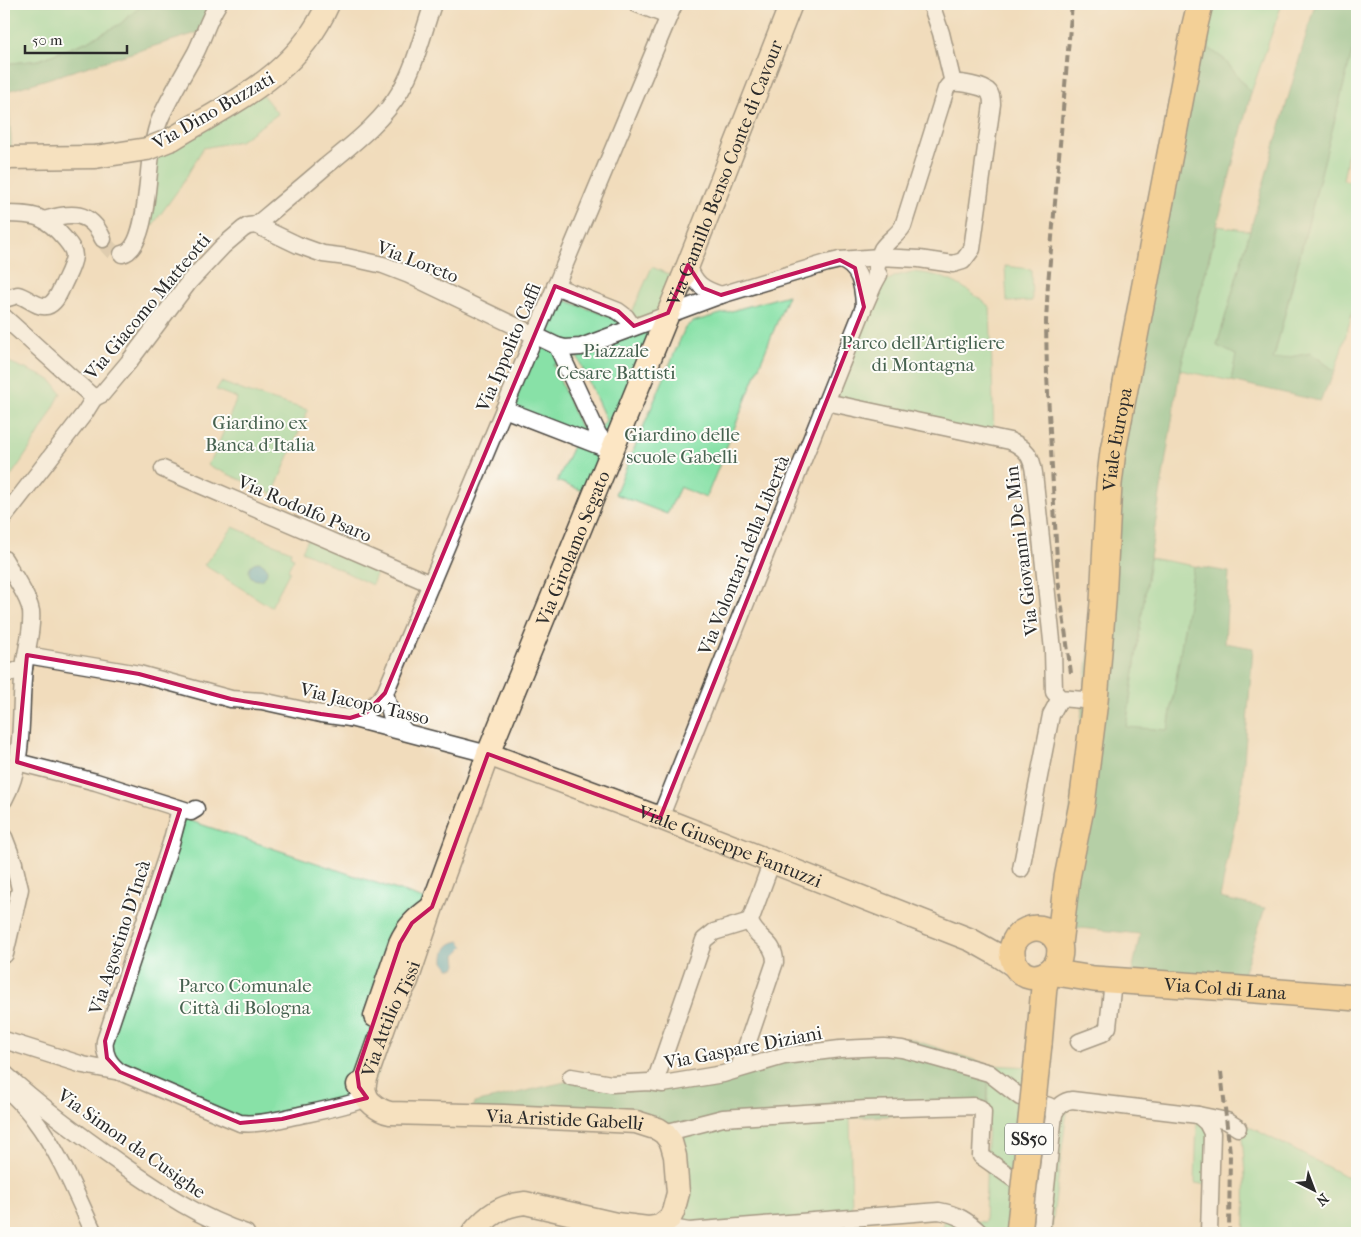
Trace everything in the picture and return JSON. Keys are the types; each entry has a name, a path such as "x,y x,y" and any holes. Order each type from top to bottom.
{"main road":[{"name":"Via Dino Buzzati","path":"4,158 95,157 140,151 172,139 270,79 285,66 311,35 328,4"},
{"name":"Via Camillo Benso Conte di Cavour","path":"668,314 791,4"},
{"name":"Viale Europa","path":"1019,1233 1044,987 1054,961 1067,878 1082,804 1095,701 1103,602 1109,484 1113,451 1200,4"},
{"name":"Via Girolamo Segato","path":"488,754 668,314"},
{"name":"Viale Giuseppe Fantuzzi","path":"488,754 772,861 971,940 1021,971"},
{"name":"Via Attilio Tissi","path":"367,1098 359,1087 357,1072 400,943 412,923 432,907 488,754"},
{"name":"Viale Europa","path":"1042,1011 1030,983 1013,961 1012,952 1014,942 1048,906 1067,878"},
{"path":"1021,971 1036,976 1054,961 1054,936 1038,928 1024,932"},
{"name":"Viale Giuseppe Fantuzzi","path":"971,940 1003,939 1024,932"},
{"name":"Via Col di Lana","path":"1054,961 1075,967 1096,979 1357,998"},
{"path":"1042,1011 1053,995 1064,985 1096,979"},
{"name":"Via Aristide Gabelli","path":"367,1098 377,1108 390,1113 636,1122 652,1126 664,1133 671,1142 674,1150 678,1193 670,1218 660,1226"},
{"path":"473,1233 501,1208 525,1202 616,1224 648,1228 660,1226"}],"street":[{"path":"122,254 130,251 142,229 151,156 159,120 196,51 210,16 218,4"},
{"name":"Via Giacomo Matteotti","path":"4,517 84,414 94,398 102,394 128,363 189,282 216,253 248,226 256,225 353,144 388,108 401,90 412,65 433,4"},
{"name":"Via Ippolito Caffi","path":"350,718 366,712 385,693 671,10 637,4"},
{"path":"931,4 941,33 953,83"},
{"path":"534,335 557,346 565,348 581,347 721,295 840,260 879,257 953,264 963,261 972,249 992,97 990,92 978,86 949,84 903,226 882,250 879,257"},
{"path":"4,214 31,214 44,220 62,236 73,251 73,262 55,301 46,306 38,305 18,295 4,299"},
{"path":"44,220 68,214 81,216 96,226 103,239"},
{"name":"Via Loreto","path":"256,225 298,245 323,254 347,257 409,274 534,335"},
{"path":"903,226 904,234 910,247 911,259"},
{"name":"Via Volontari della Libertà","path":"874,284 879,257"},
{"name":"Via Volontari della Libertà","path":"660,818 874,284 879,275 886,269 911,259"},
{"path":"840,260 851,265 858,273 864,307"},
{"path":"688,265 695,280 703,288 721,295"},
{"path":"555,286 618,311 626,317 633,327"},
{"path":"4,317 94,398"},
{"path":"557,346 598,434 612,451"},
{"name":"Via Giovanni De Min","path":"826,402 1010,441 1028,453 1034,473 1053,650 1053,688 1056,695 1060,698"},
{"path":"504,409 612,451"},
{"name":"Via Rodolfo Psaro","path":"163,469 431,584"},
{"path":"4,800 18,762 25,661 31,623 29,602 10,569"},
{"path":"4,675 25,661"},
{"name":"Via Jacopo Tasso","path":"25,661 139,674 231,699 268,702 321,714 350,718 488,754"},
{"path":"385,693 391,715 405,731"},
{"path":"1020,869 1051,715 1060,698 1095,701"},
{"name":"Via Agostino D'Incà","path":"18,762 96,782 188,809 171,843 105,1041 107,1058 120,1072"},
{"path":"4,837 15,866 20,889 4,954"},
{"path":"739,1068 775,962 774,950 754,931 750,921 772,861"},
{"path":"655,1082 704,940 714,932 750,921"},
{"path":"1079,1042 1103,1033 1108,1027 1096,979"},
{"path":"4,1040 83,1065 120,1072 240,1123 257,1123 291,1117 367,1098"},
{"name":"Via Gaspare Diziani","path":"571,1077 616,1084 655,1082 663,1084 723,1074 784,1056 840,1049 884,1047 902,1049 944,1059 990,1073 1020,1097 1049,1106 1054,1114"},
{"name":"Via Simon da Cusighe","path":"4,1073 22,1090 90,1142 169,1197 213,1221 246,1233"},
{"path":"8,1090 34,1118 52,1147 94,1233"},
{"path":"1041,1233 1054,1114 1062,1104 1072,1100 1198,1114 1227,1121 1238,1128"},
{"path":"664,1133 723,1118 867,1109 974,1106 980,1108 983,1112 981,1156 1045,1201"},
{"path":"1198,1114 1208,1123 1212,1133 1208,1233"},
{"path":"660,1226 689,1230 939,1211 958,1216 969,1222 980,1233"}],"highlighted area":[{"path":"840,260 855,268 864,307 660,818 488,754 432,907 412,923 400,943 357,1072 359,1087 367,1098 282,1119 240,1123 120,1072 107,1058 105,1041 180,810 17,762 27,655 139,674 231,699 350,718 366,713 385,693 555,286 618,311 634,326 668,313 688,265 703,288 721,295"}],"green space":[{"path":"4,4 143,4 120,24 88,41 39,60 4,64"},
{"path":"143,4 220,4 200,32 8,91 12,154 4,155 4,64 39,60 88,41 120,24"},
{"path":"1195,4 1282,4 1251,93 1224,59 1190,35"},
{"path":"1315,4 1357,4 1357,33 1273,360 1311,353 1335,371 1320,401 1231,381 1236,355 1217,346"},
{"path":"1357,33 1357,103 1343,180 1357,183 1357,298 1335,371 1311,353 1273,361"},
{"path":"1190,35 1224,59 1251,93 1180,370 1150,558 1126,727 1168,730 1194,566 1229,572 1225,643 1253,648 1242,787 1220,898 1265,908 1240,984 1132,972 1140,934 1050,925 1061,894 1099,561"},
{"path":"253,83 278,114 240,141 203,148 181,186 152,226 139,231 152,134 186,125"},
{"path":"1218,226 1250,231 1217,345 1236,355 1231,381 1180,370"},
{"path":"1005,266 1031,269 1032,301 1007,302"},
{"name":"Piazzale Cesare Battisti","path":"652,267 685,281 596,496 557,481 576,440 506,411 559,298 608,316 612,308 631,314","holes":["577,356 606,420 598,433 579,425 553,364 568,367"]},
{"name":"Parco dell'Artigliere di Montagna","path":"912,272 935,275 954,282 990,307 994,436 828,404 879,285 896,276"},
{"name":"Giardino delle scuole Gabelli","path":"788,295 706,498 680,487 667,514 615,494 685,328 692,322"},
{"path":"4,360 47,378 53,382 61,393 35,441 4,485"},
{"name":"Giardino ex Banca d'Italia","path":"221,382 247,392 308,410 273,494 207,465 214,455 237,398 216,390"},
{"path":"233,527 291,551 290,556 294,558 288,570 290,571 271,607 204,565"},
{"path":"308,539 377,572 372,585 302,551"},
{"path":"1150,558 1194,566 1168,730 1126,728"},
{"name":"Parco Comunale Città di Bologna","path":"182,818 436,903 372,1088 372,1100 237,1124 101,1065"},
{"path":"908,1038 989,1065 987,1111 672,1127 472,1112 474,1103 569,1081 618,1089 836,1048"},
{"path":"989,1065 1033,1067 1029,1099 1069,1103 1051,1233 943,1233 945,1207 973,1221 985,1222"},
{"path":"850,1114 852,1214 681,1232 672,1127"},
{"path":"1197,1119 1220,1122 1223,1200 1207,1185 1195,1183"},
{"path":"1240,1122 1357,1182 1357,1233 1244,1233 1245,1178"}],"water":[{"path":"258,562 264,565 267,571 264,577 258,580 252,577 249,571 252,565"},
{"path":"460,941 464,947 456,955 457,965 455,968 449,968 444,962 445,950 452,943"}],"tunnel":[{"path":"103,239 110,250 122,254"}],"railway":[{"path":"1071,673 1058,579 1046,322 1072,4"},
{"path":"1221,1072 1230,1153 1229,1233"}]}
